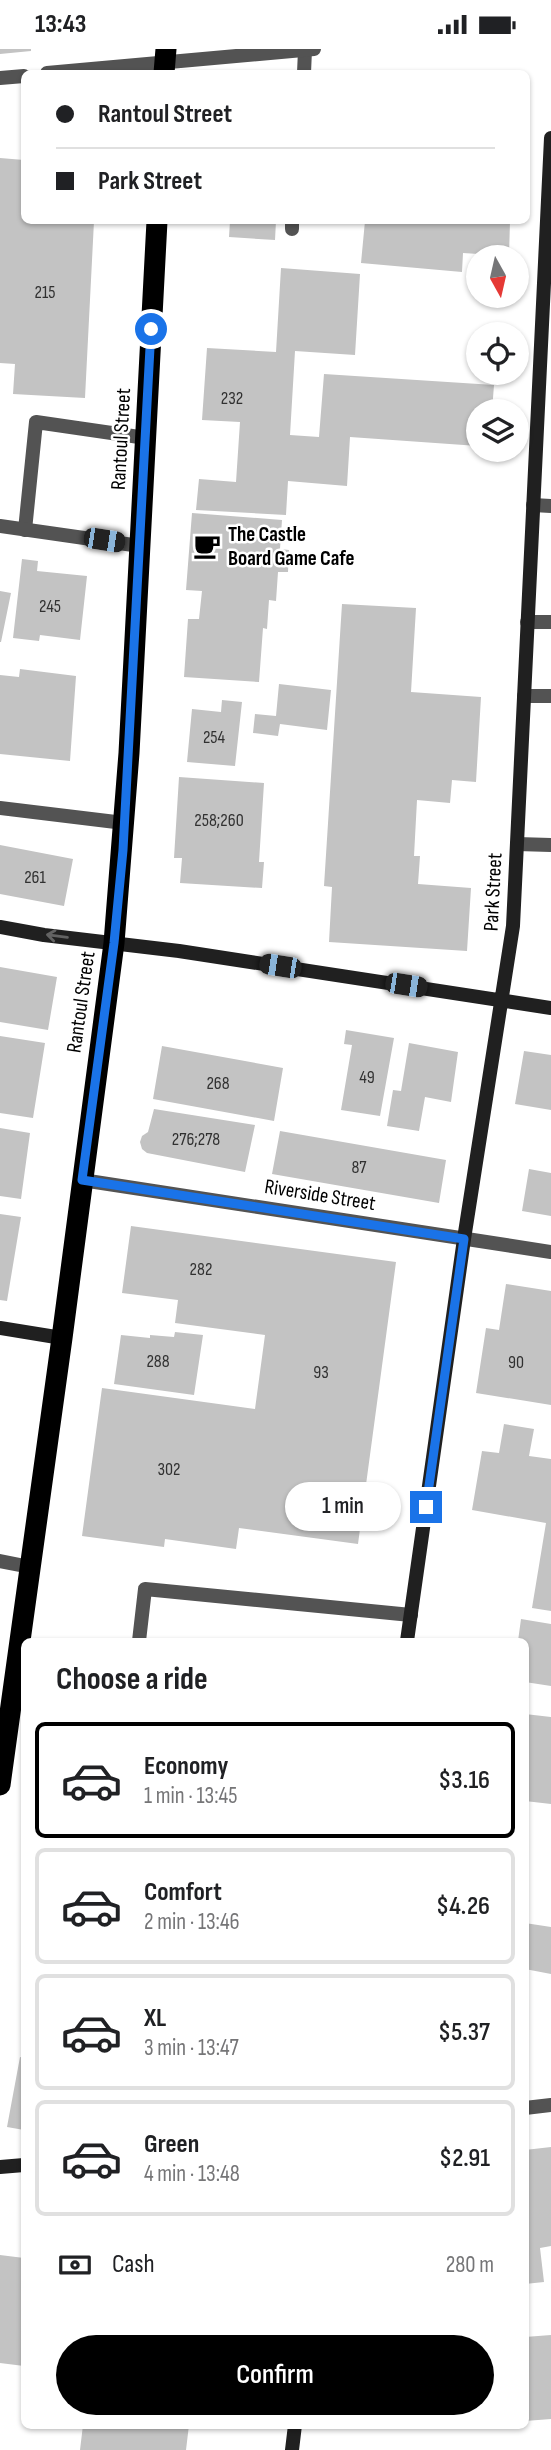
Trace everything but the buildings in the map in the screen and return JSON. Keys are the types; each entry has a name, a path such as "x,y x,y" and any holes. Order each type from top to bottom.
{"highway":[{"name":"Rantoul Street","path":"0,1785 114,943 141,546 157,224"}],"street":[{"path":"76,70 314,49"},
{"path":"304,70 306,50"},
{"path":"0,78 21,76"},
{"name":"Park Street","path":"407,1638 464,1239 513,926 551,138"},
{"path":"25,530 36,422 146,438"},
{"path":"533,505 551,506"},
{"path":"0,526 141,546"},
{"path":"527,622 551,622"},
{"path":"524,696 551,696"},
{"path":"0,808 124,823"},
{"path":"517,844 551,845"},
{"path":"0,927 179,951 551,1008"},
{"name":"Riverside Street","path":"82,1180 551,1252"},
{"path":"0,1328 62,1338"},
{"path":"0,1561 30,1567"},
{"path":"139,1638 145,1589 411,1615"},
{"path":"529,2108 551,2105"},
{"path":"0,2167 21,2165"},
{"path":"292,2450 295,2429"}],"place":[{"name":"The Castle Board Game Cafe","path":"207,546"}],"route":[{"path":"151,329 123,850 114,943 82,1180 464,1239 426,1507"}]}
